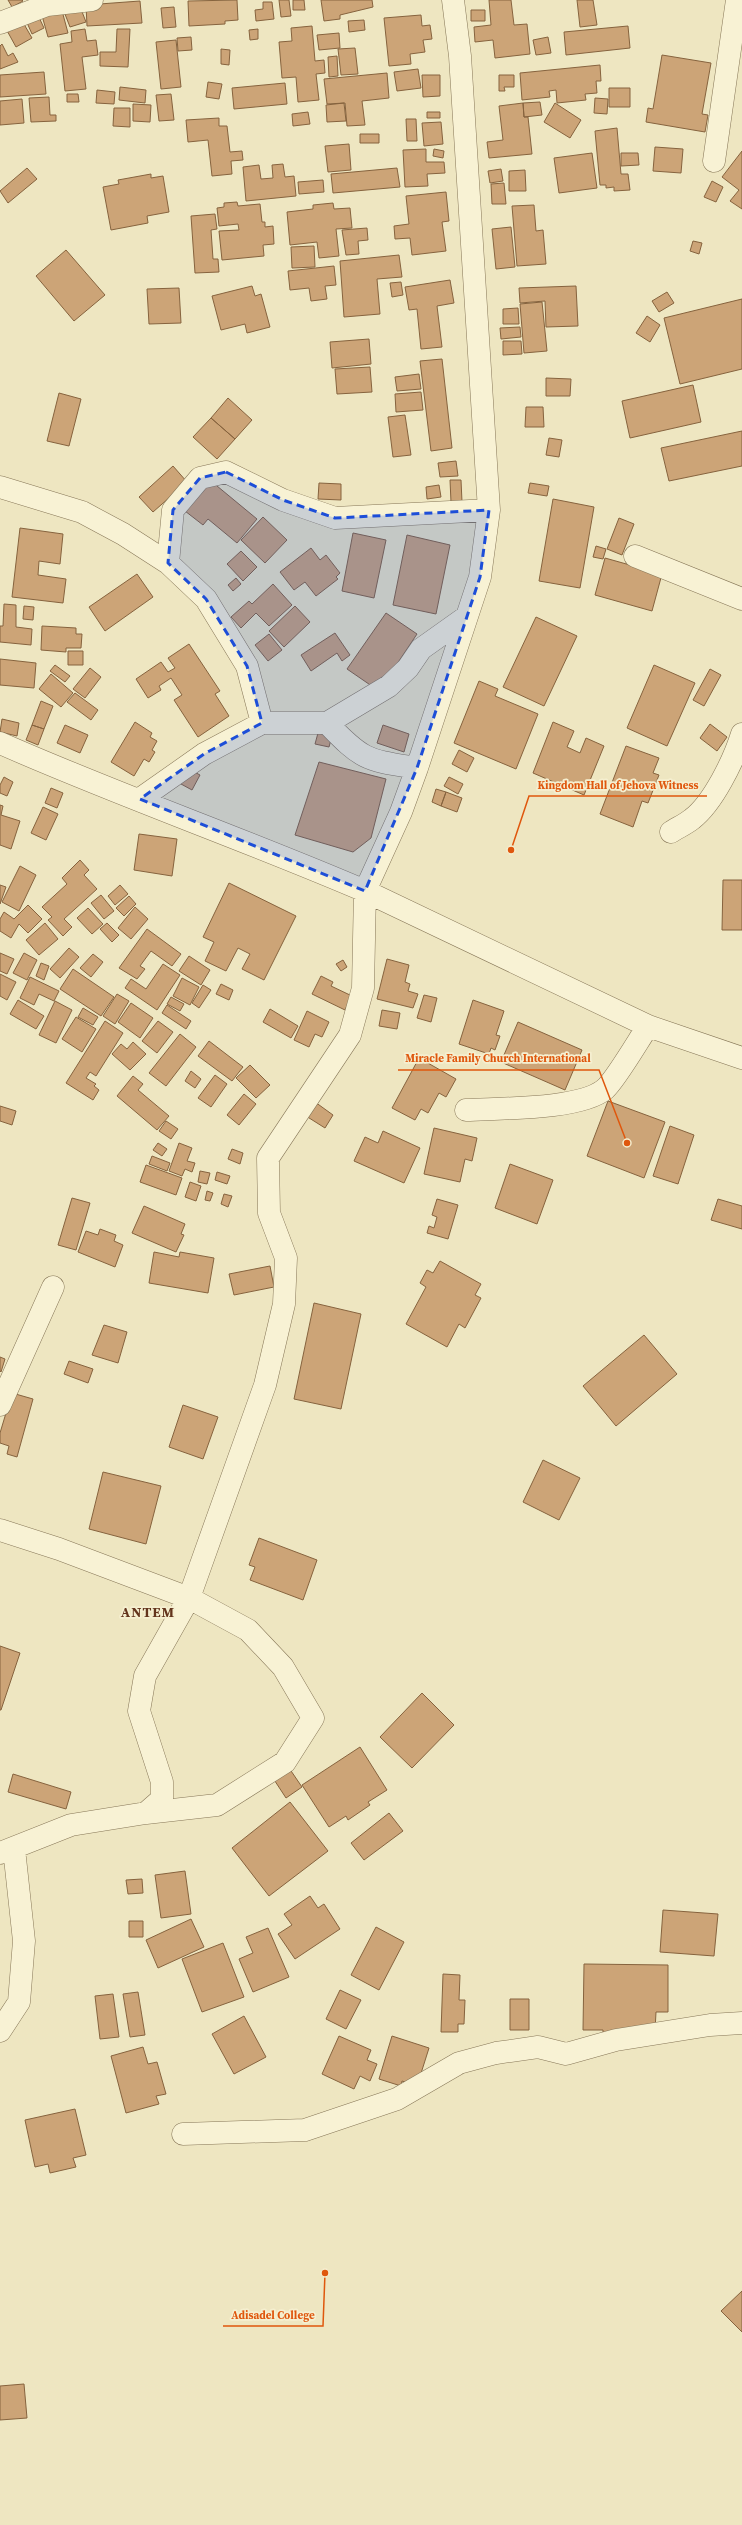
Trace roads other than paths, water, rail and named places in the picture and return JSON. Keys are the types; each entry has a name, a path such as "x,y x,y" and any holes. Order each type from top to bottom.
{"street":[{"path":"0,23 47,5 92,0"},
{"path":"146,1813 162,1799 162,1782 139,1711 145,1676 189,1598 265,1385 284,1304 286,1258 268,1213 268,1158 350,1035 363,988 365,891 400,812 417,768 480,577 489,510 460,56 454,0"},
{"path":"714,161 737,0"},
{"path":"168,563 173,510 200,478 226,472 283,500 336,518 489,510"},
{"path":"0,487 82,512 123,534 168,563 206,599 247,666 262,723"},
{"path":"635,556 742,599"},
{"path":"140,799 204,754 262,723 327,723 389,686 408,668 421,649 466,617"},
{"path":"327,723 362,756 374,761 417,768"},
{"path":"670,832 693,819 705,804 735,758 742,734"},
{"path":"0,743 55,767 140,799 365,891 648,1026 742,1058"},
{"path":"466,1110 564,1104 590,1098 605,1089 648,1026"},
{"path":"0,1405 53,1287"},
{"path":"0,1530 59,1548 189,1598 248,1630 283,1667 313,1718 285,1762 217,1805 146,1813 71,1825 7,1851 24,1942 19,2002 0,2031"},
{"path":"183,2134 305,2130 397,2099 459,2063 496,2053 538,2047 566,2054 616,2040 710,2025 742,2023"}],"place":[{"name":"Kingdom Hall of Jehova Witness","path":"511,850"},
{"name":"Miracle Family Church International","path":"627,1143"},
{"name":"Adisadel College","path":"325,2273"}],"district":[{"name":"ANTEM","path":"148,1612"}]}
